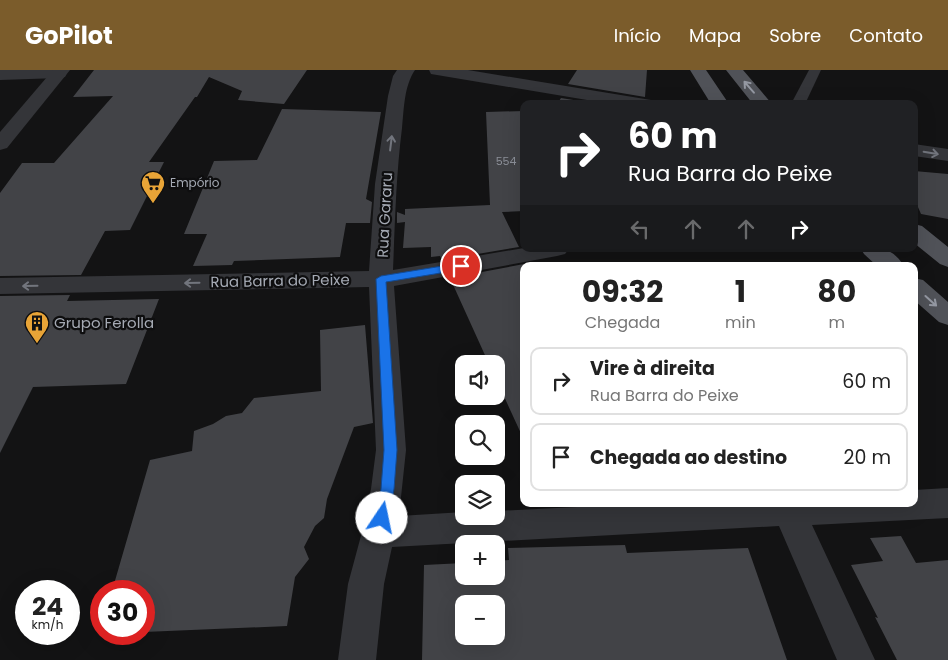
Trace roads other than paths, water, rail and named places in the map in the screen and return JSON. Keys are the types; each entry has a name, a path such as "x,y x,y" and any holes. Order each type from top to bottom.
{"main road":[{"path":"698,70 717,100"},
{"path":"734,70 760,100"},
{"path":"918,234 948,259"},
{"path":"876,252 887,262"},
{"path":"918,290 948,316"}],"street":[{"name":"Rua Gararu","path":"357,660 366,584 379,532 387,489 391,450 381,279 386,184 397,96 401,76 407,70"},
{"path":"437,70 621,100"},
{"path":"0,75 60,72"},
{"path":"0,144 60,72"},
{"path":"918,151 948,156"},
{"name":"Rua Barra do Peixe","path":"0,286 381,279 404,277 541,252"},
{"path":"918,504 948,503"},
{"path":"379,532 857,507"},
{"path":"788,510 856,660"}],"lane":[{"path":"800,100 815,70"}],"place":[{"name":"Empório","path":"153,204"},
{"name":"Grupo Ferolla","path":"37,344"}]}
